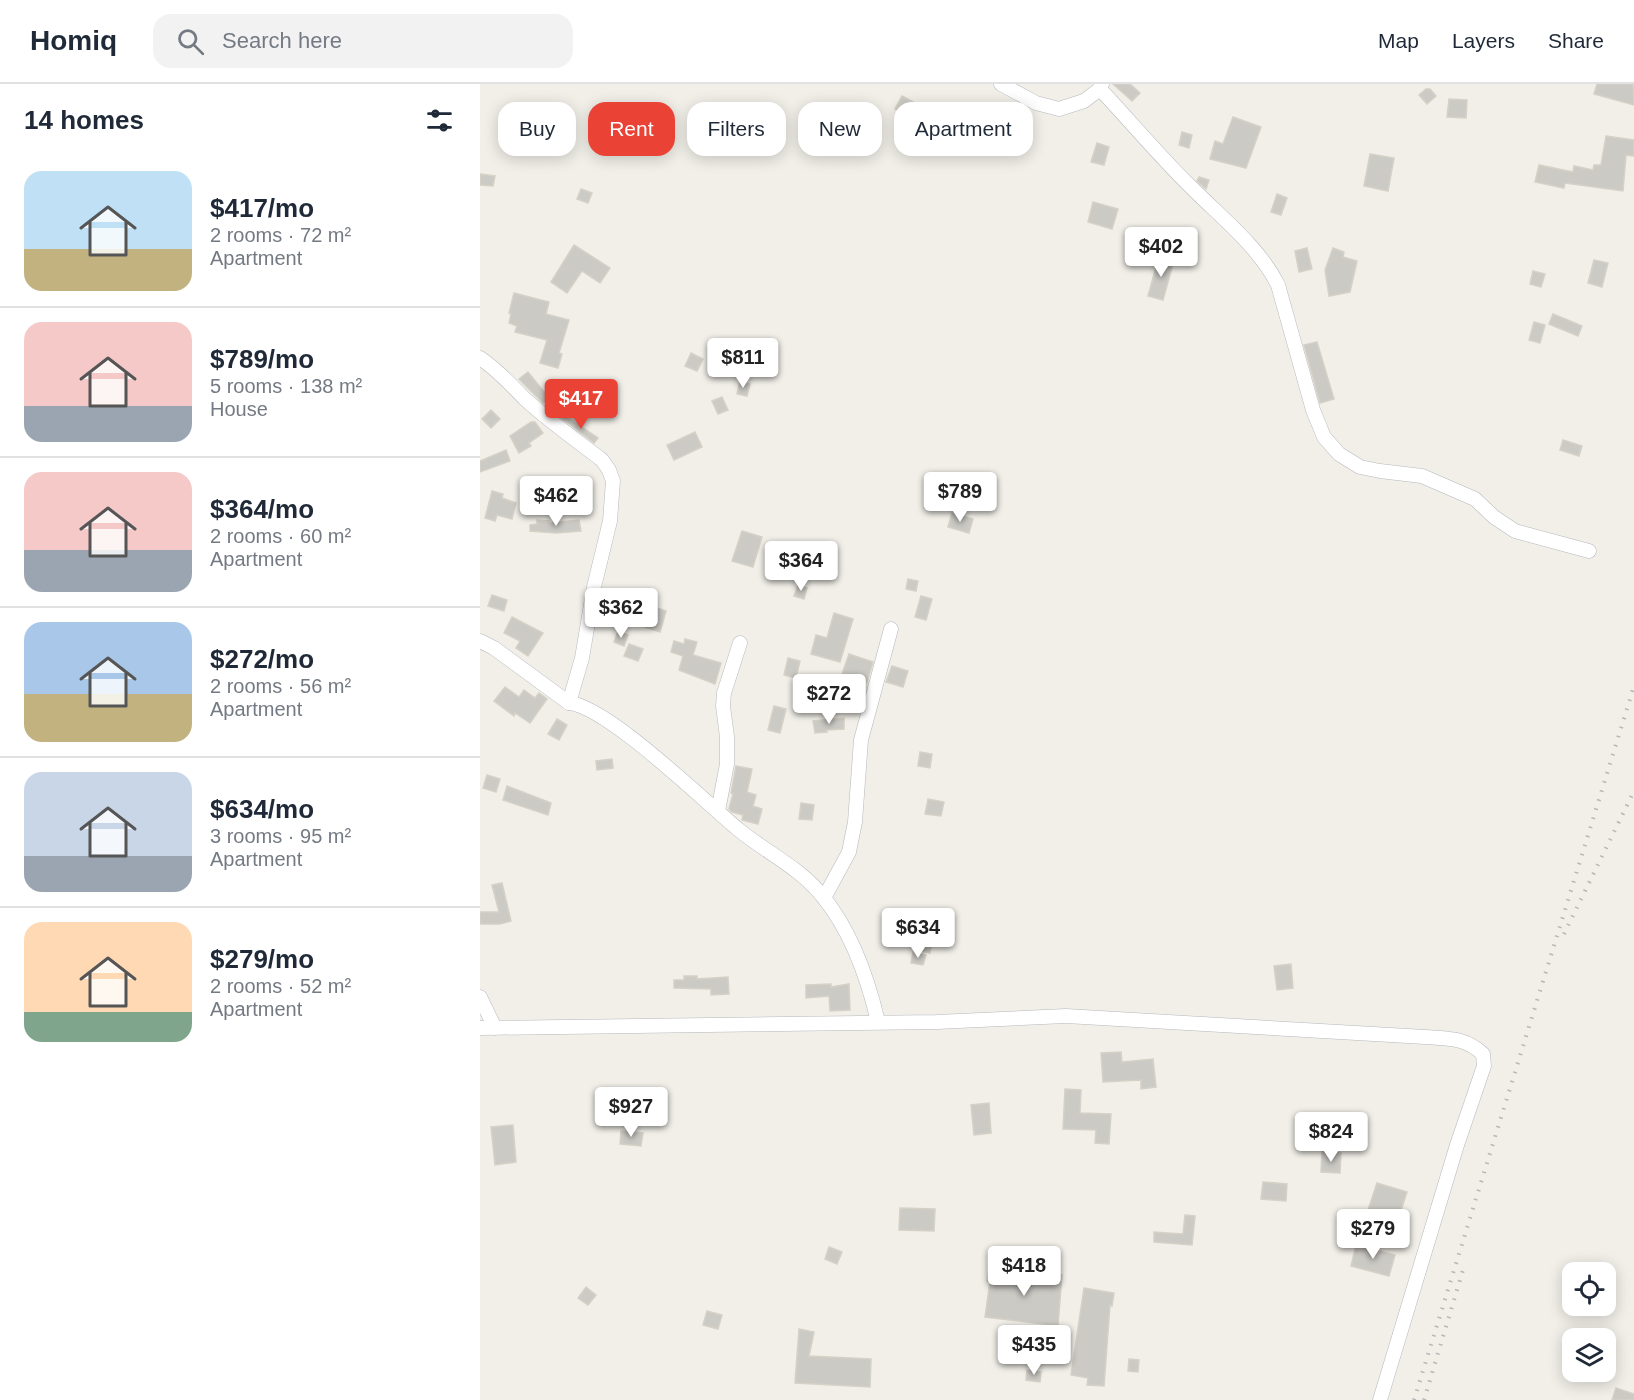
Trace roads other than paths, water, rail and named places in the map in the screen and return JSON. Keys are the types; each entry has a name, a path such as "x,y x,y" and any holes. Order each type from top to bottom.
{"street":[{"path":"1001,84 1036,103 1059,110 1084,101 1101,87 1190,186 1270,268 1278,285 1313,410 1324,437 1339,454 1360,467 1422,476 1475,499 1494,517 1515,531 1588,551"},
{"path":"480,358 501,373 524,398 602,460 613,481 610,520 594,586 582,658 569,703"},
{"path":"824,898 849,852 855,822 861,740 891,629"},
{"path":"480,641 494,648 569,703 579,704 619,729 741,831 800,873 824,898 844,930 866,978 878,1022"},
{"path":"718,812 727,764 724,693 740,643"},
{"path":"480,997 495,1028"},
{"path":"480,1028 878,1022 1066,1016 1425,1036 1473,1044 1483,1054 1484,1066 1457,1145 1380,1400"}],"railway":[{"path":"1414,1400 1634,686"},
{"path":"1564,934 1634,791"},
{"path":"1424,1400 1463,1270"}]}
